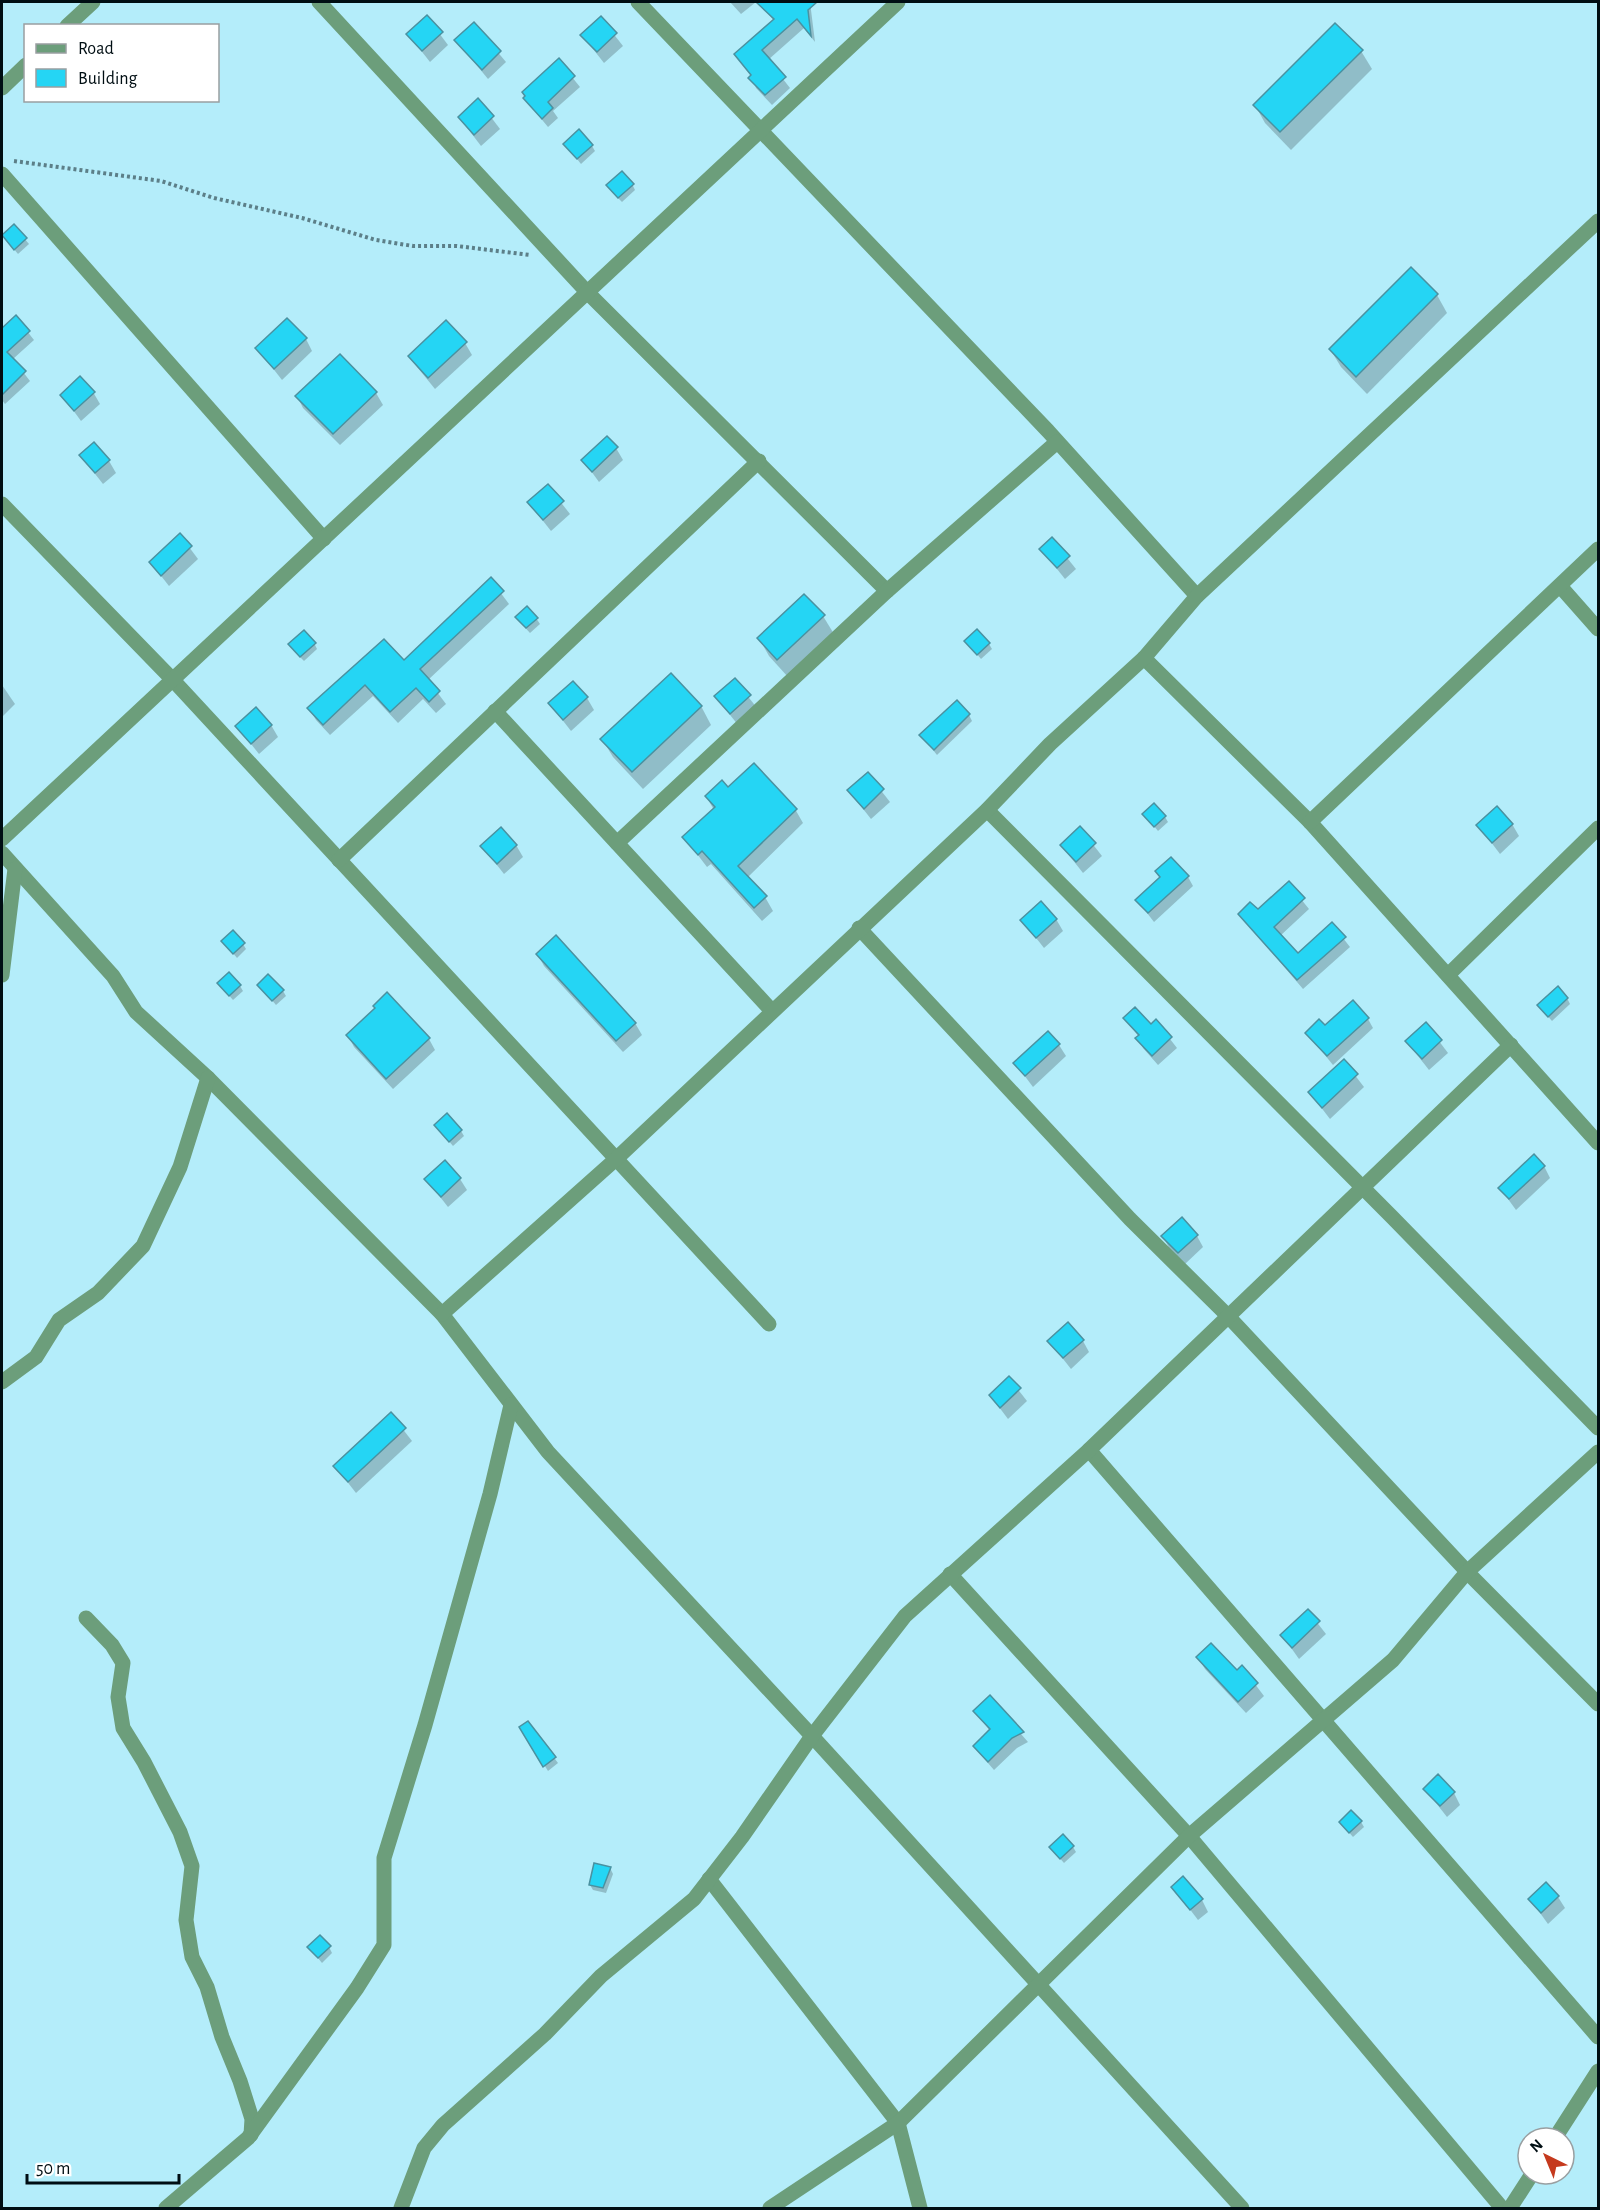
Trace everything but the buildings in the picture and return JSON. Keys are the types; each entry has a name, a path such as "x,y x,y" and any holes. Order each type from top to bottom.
{"street":[{"path":"69,24 93,2"},
{"path":"319,2 587,292 887,591"},
{"path":"638,2 1057,442 1197,596"},
{"path":"2,839 898,2"},
{"path":"2,88 24,67"},
{"path":"2,174 324,538"},
{"path":"442,1314 616,1159 987,810 1050,744 1144,658 1197,596 1599,221"},
{"path":"617,843 887,591 1057,442"},
{"path":"339,860 759,461"},
{"path":"2,504 172,679 769,1324"},
{"path":"1310,822 1599,549"},
{"path":"1560,586 1599,629"},
{"path":"1144,658 1310,822 1510,1045 1593,1125 1599,1143"},
{"path":"495,711 772,1011"},
{"path":"987,810 1362,1186 1599,1428"},
{"path":"1448,975 1599,828"},
{"path":"2,853 113,976 136,1012 208,1078 442,1314 548,1452 812,1736 1242,2208"},
{"path":"2,975 15,869"},
{"path":"859,928 1130,1219 1227,1315 1467,1572 1599,1704"},
{"path":"401,2208 424,2148 443,2125 545,2034 601,1976 694,1899 812,1736 905,1616 1089,1450 1510,1045"},
{"path":"2,1382 36,1357 59,1320 98,1293 143,1246 180,1167 208,1078"},
{"path":"166,2208 251,2135 357,1988 384,1945 384,1858 425,1725 490,1494 511,1405"},
{"path":"1089,1450 1599,2037"},
{"path":"770,2208 898,2123 1039,1987 1189,1836 1394,1660 1467,1572 1599,1452"},
{"path":"950,1574 1189,1836 1502,2208"},
{"path":"86,1618 112,1645 123,1663 117,1697 123,1728 144,1762 180,1832 192,1866 186,1920 192,1957 207,1986 230,2060 240,2081 252,2119 251,2135"},
{"path":"709,1879 898,2123 920,2208"},
{"path":"1563,2126 1599,2071"},
{"path":"1510,2208 1524,2186"}],"path":[{"path":"12,160 161,181 214,198 302,218 376,240 413,246 457,246 531,255"}]}
